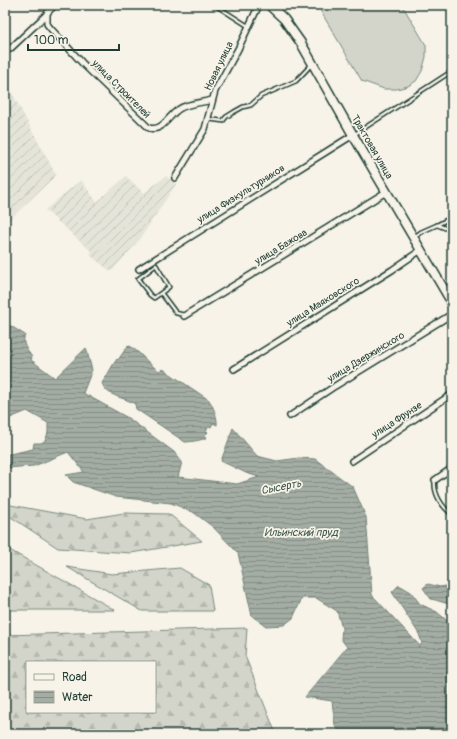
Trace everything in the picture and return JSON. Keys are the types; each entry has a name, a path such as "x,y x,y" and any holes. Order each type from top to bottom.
{"main road":[{"name":"Трактовая улица","path":"269,5 284,19 301,43 386,192 452,303"}],"street":[{"path":"10,49 55,5"},
{"name":"Новая улица","path":"174,178 205,129 215,91 259,5"},
{"name":"улица Строителей","path":"47,14 47,24 51,29 85,66 149,128 154,130 159,128 165,124 179,109 212,100"},
{"name":"улица Физкультурников","path":"139,269 353,135"},
{"name":"улица Бажова","path":"184,316 386,192"},
{"name":"улица Маяковского","path":"234,369 421,250"},
{"name":"улица Дзержинского","path":"290,416 335,386 452,314"},
{"name":"улица Фрунзе","path":"352,461 452,394"},
{"path":"435,480 452,468"}],"lane":[{"path":"215,5 248,26"},
{"path":"207,119 223,121 234,112 251,105 261,96 296,80 312,63"},
{"path":"353,135 449,73"},
{"path":"413,238 421,232 452,217"},
{"path":"437,225 450,230 452,233"},
{"path":"156,265 169,287 161,293 154,298 138,279 156,265"},
{"path":"161,293 176,313 184,316"},
{"path":"435,480 434,487 437,496 452,515"}],"shaded area":[{"path":"5,80 56,175 5,224"},
{"path":"126,176 144,193 166,176 176,184 140,239 111,272 90,255 92,252 45,210 81,180 97,202"}],"green space":[{"path":"317,5 402,5 426,45 426,57 422,71 416,81 408,86 397,89 384,89 362,81"},
{"path":"5,504 87,519 124,513 169,514 202,541 131,553 58,548 5,513"},
{"path":"6,548 115,610 5,610"},
{"path":"67,567 112,574 180,568 209,585 213,611 142,611"},
{"path":"247,628 245,656 276,734 5,734 5,635"}],"water":[{"name":"Ильинский пруд","path":"6,323 25,335 24,344 32,357 31,360 55,378 86,348 92,370 83,393 128,418 174,452 182,462 178,477 237,484 259,477 246,473 221,461 233,428 257,456 277,461 299,458 315,459 353,487 366,517 372,595 420,646 422,643 419,634 392,592 399,585 411,592 420,604 437,612 452,625 452,734 341,734 335,725 332,701 305,697 347,647 341,639 342,628 337,611 316,598 302,598 293,618 284,625 266,626 252,616 238,553 213,527 193,512 171,503 116,497 73,482 66,475 84,472 68,452 34,466 5,468 5,455 33,449 34,443 41,443 45,441 48,433 48,423 27,411 10,418 5,425 5,355 11,355 12,353 8,342 11,330"},
{"path":"130,346 159,371 163,369 209,400 215,412 217,425 213,423 211,427 209,426 206,430 208,432 205,435 207,437 200,440 185,442 136,409 135,404 112,394 104,388 102,383 113,365 127,347"},
{"path":"428,584 440,587 452,585 452,604 431,599 423,588"}],"water label":[{"name":"Сысерть","path":"281,487"}]}
